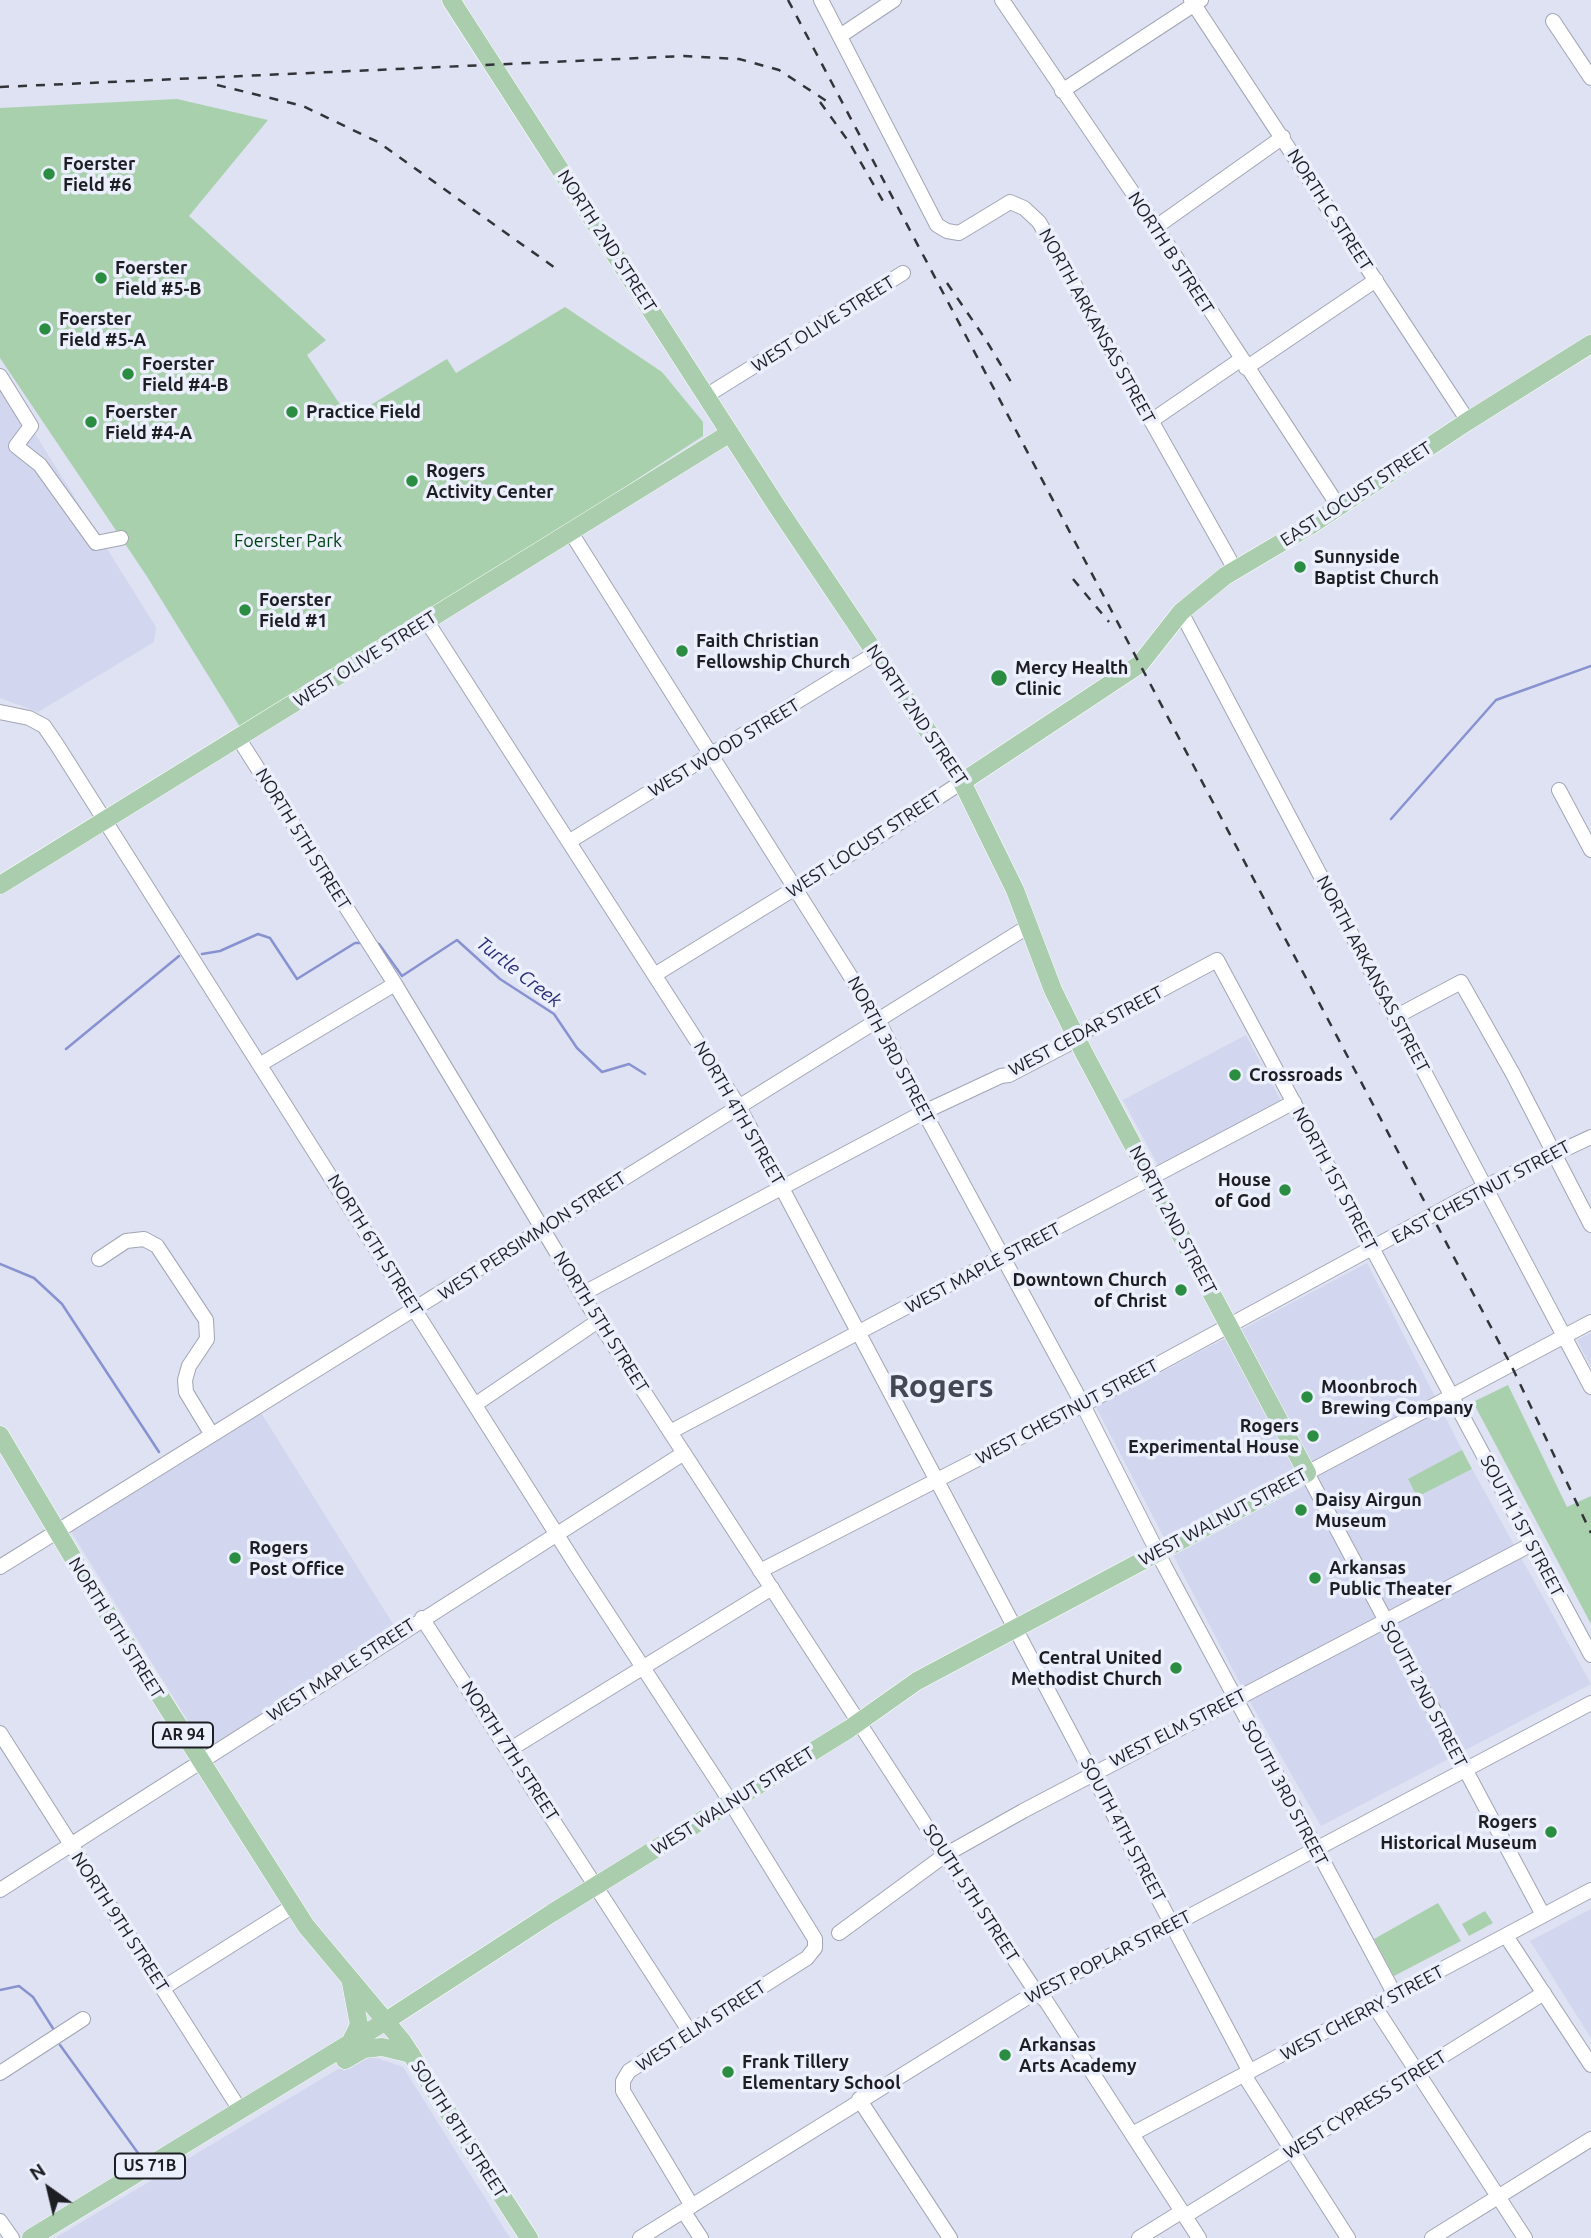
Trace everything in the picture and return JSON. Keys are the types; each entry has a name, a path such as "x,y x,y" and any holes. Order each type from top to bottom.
{"main road":[{"name":"NORTH 2ND STREET","path":"451,0 730,433 962,782 987,827 1054,990 1078,1039 1307,1472"},
{"name":"EAST LOCUST STREET","path":"1140,664 1181,612 1203,592 1591,344"},
{"name":"WEST OLIVE STREET","path":"0,885 730,433"},
{"name":"WEST LOCUST STREET","path":"962,782 1140,664"},
{"name":"NORTH 8TH STREET","path":"0,1435 200,1762 293,1906 334,1963 386,2021"},
{"name":"WEST WALNUT STREET","path":"31,2238 386,2021 860,1721 917,1681 1307,1472"},
{"name":"AR 94","path":"350,1980 359,2025 350,2043"},
{"name":"SOUTH 8TH STREET","path":"386,2021 411,2054 529,2238"},
{"name":"US 71B","path":"268,2093 302,2085 364,2049 382,2048 411,2054"}],"street":[{"name":"NORTH ARKANSAS STREET","path":"821,0 937,225 947,231 959,233 1010,202 1024,208 1039,222 1236,570"},
{"path":"839,36 894,0"},
{"name":"NORTH B STREET","path":"1002,0 1156,227 1243,364 1339,507"},
{"path":"1062,90 1196,1"},
{"name":"NORTH C STREET","path":"1196,1 1468,421"},
{"path":"1553,21 1591,78"},
{"path":"1156,227 1283,137"},
{"name":"WEST OLIVE STREET","path":"706,396 904,273"},
{"path":"1151,421 1376,280"},
{"path":"0,376 31,426 16,446 40,466 96,543 121,538"},
{"name":"NORTH 3RD STREET","path":"570,531 797,887 878,1020 924,1112 1083,1405 1157,1553"},
{"name":"NORTH ARKANSAS STREET","path":"1181,612 1591,1387"},
{"name":"NORTH 4TH STREET","path":"426,620 738,1105 939,1481 1007,1615 1016,1626"},
{"name":"WEST WOOD STREET","path":"570,841 713,756 876,653"},
{"name":"NORTH 6TH STREET","path":"0,712 29,718 44,726 730,1804 815,1939 815,1948"},
{"name":"NORTH 5TH STREET","path":"239,738 395,984 598,1321 860,1721"},
{"name":"WEST LOCUST STREET","path":"656,974 962,782"},
{"path":"1559,790 1591,850"},
{"name":"WEST PERSIMMON STREET","path":"0,1567 1029,926"},
{"name":"WEST CEDAR STREET","path":"582,1294 924,1112 1001,1076 1009,1075 1078,1039 1090,1028 1217,960"},
{"name":"NORTH 1ST STREET","path":"1217,960 1453,1397"},
{"path":"1397,1016 1461,982 1591,1225"},
{"path":"261,1064 395,984"},
{"name":"WEST MAPLE STREET","path":"670,1432 1294,1102"},
{"name":"EAST CHESTNUT STREET","path":"1373,1250 1484,1188 1554,1152 1591,1137"},
{"path":"99,1259 126,1241 144,1239 157,1246 206,1320 207,1339 189,1366 185,1380 186,1392 212,1435"},
{"name":"WEST CHESTNUT STREET","path":"760,1571 939,1481 1373,1250"},
{"path":"476,1404 598,1321"},
{"name":"WEST WALNUT STREET","path":"1307,1472 1591,1322"},
{"name":"SOUTH 1ST STREET","path":"1453,1397 1591,1655"},
{"name":"WEST MAPLE STREET","path":"2,1883 70,1844 684,1453"},
{"name":"SOUTH 2ND STREET","path":"1307,1472 1543,1915"},
{"name":"WEST ELM STREET","path":"839,1933 945,1855 1093,1772 1530,1545"},
{"name":"SOUTH 3RD STREET","path":"1157,1553 1395,1995"},
{"path":"509,1750 772,1588"},
{"name":"NORTH 7TH STREET","path":"422,1618 690,2032"},
{"name":"SOUTH 4TH STREET","path":"1016,1626 1247,2074 1290,2151 1349,2238"},
{"name":"WEST POPLAR STREET","path":"640,2238 859,2099 1036,1992 1172,1925 1591,1703"},
{"name":"SOUTH 5TH STREET","path":"860,1721 945,1855 1036,1992 1046,2001 1199,2238"},
{"name":"NORTH 9TH STREET","path":"0,1733 240,2110"},
{"name":"WEST CHERRY STREET","path":"1132,2134 1376,2007 1591,1890"},
{"path":"163,1988 293,1906"},
{"path":"1506,1936 1591,2065"},
{"name":"WEST ELM STREET","path":"688,2209 623,2091 623,2081 629,2071 807,1958 815,1948"},
{"name":"WEST CYPRESS STREET","path":"1139,2238 1290,2151 1544,1993"},
{"path":"1376,2007 1525,2238"},
{"path":"0,2073 83,2019"},
{"path":"859,2099 950,2238"},
{"path":"1432,2238 1591,2138"},
{"path":"688,2209 701,2238"},
{"path":"0,2221 12,2238"}],"shaded area":[{"path":"0,378 156,627 154,642 38,712 0,698"},
{"path":"1246,1035 1283,1105 1159,1167 1123,1100"},
{"path":"1367,1263 1462,1450 1408,1480 1418,1497 1472,1469 1591,1684 1321,1826 1245,1693 1096,1407"},
{"path":"1591,1333 1591,1367 1577,1340"},
{"path":"260,1411 398,1632 207,1752 67,1525"},
{"path":"1591,1909 1591,2038 1530,1941"},
{"path":"368,2055 403,2067 510,2238 55,2238 355,2059"}],"green space":[{"name":"Foerster Park","path":"177,99 268,120 189,216 326,340 307,355 349,418 447,359 456,373 565,307 662,372 703,422 703,436 245,735 146,575 0,358 0,108"},
{"path":"1508,1385 1567,1507 1591,1496 1591,1624 1473,1402"},
{"path":"1462,1450 1472,1469 1417,1497 1408,1479"},
{"path":"1438,1903 1461,1941 1394,1976 1374,1939"},
{"path":"1485,1911 1493,1923 1469,1936 1462,1924"}],"waterway":[{"path":"1391,819 1496,700 1591,666"},
{"name":"Turtle Creek","path":"202,954 220,951 258,934 270,938 297,979 355,943 362,943"},
{"name":"Turtle Creek","path":"375,944 379,944 402,976 457,940 500,979 554,1014 577,1048 602,1072 629,1064 645,1074"},
{"name":"Turtle Creek","path":"66,1049 179,956"},
{"path":"0,1264 34,1278 62,1304 159,1452"},
{"path":"0,1990 19,1986 33,1997 54,2030"},
{"path":"60,2045 138,2153"}],"railway":[{"path":"788,0 1511,1365 1591,1533"},
{"path":"0,87 684,56 739,59 779,70 831,104"},
{"path":"217,85 303,106 378,142 558,270"},
{"path":"820,102 849,142 887,208"},
{"path":"947,283 1011,382"},
{"path":"1073,579 1109,622"}],"place":[{"name":"Foerster Field #6","path":"49,174"},
{"name":"Foerster Field #5-B","path":"101,278"},
{"name":"Foerster Field #5-A","path":"45,329"},
{"name":"Foerster Field #4-B","path":"128,374"},
{"name":"Practice Field","path":"292,412"},
{"name":"Foerster Field #4-A","path":"91,422"},
{"name":"Rogers Activity Center","path":"412,481"},
{"name":"Sunnyside Baptist Church","path":"1300,567"},
{"name":"Foerster Field #1","path":"245,610"},
{"name":"Faith Christian Fellowship Church","path":"682,651"},
{"name":"Mercy Health Clinic","path":"999,678"},
{"name":"Crossroads","path":"1235,1075"},
{"name":"House of God","path":"1285,1190"},
{"name":"Downtown Church of Christ","path":"1181,1290"},
{"name":"Moonbroch Brewing Company","path":"1307,1397"},
{"name":"Rogers Experimental House","path":"1313,1436"},
{"name":"Daisy Airgun Museum","path":"1301,1510"},
{"name":"Rogers Post Office","path":"235,1558"},
{"name":"Arkansas Public Theater","path":"1315,1578"},
{"name":"Central United Methodist Church","path":"1176,1668"},
{"name":"Rogers Historical Museum","path":"1551,1832"},
{"name":"Arkansas Arts Academy","path":"1005,2055"},
{"name":"Frank Tillery Elementary School","path":"728,2072"}],"district":[{"name":"Rogers","path":"941,1386"}]}
